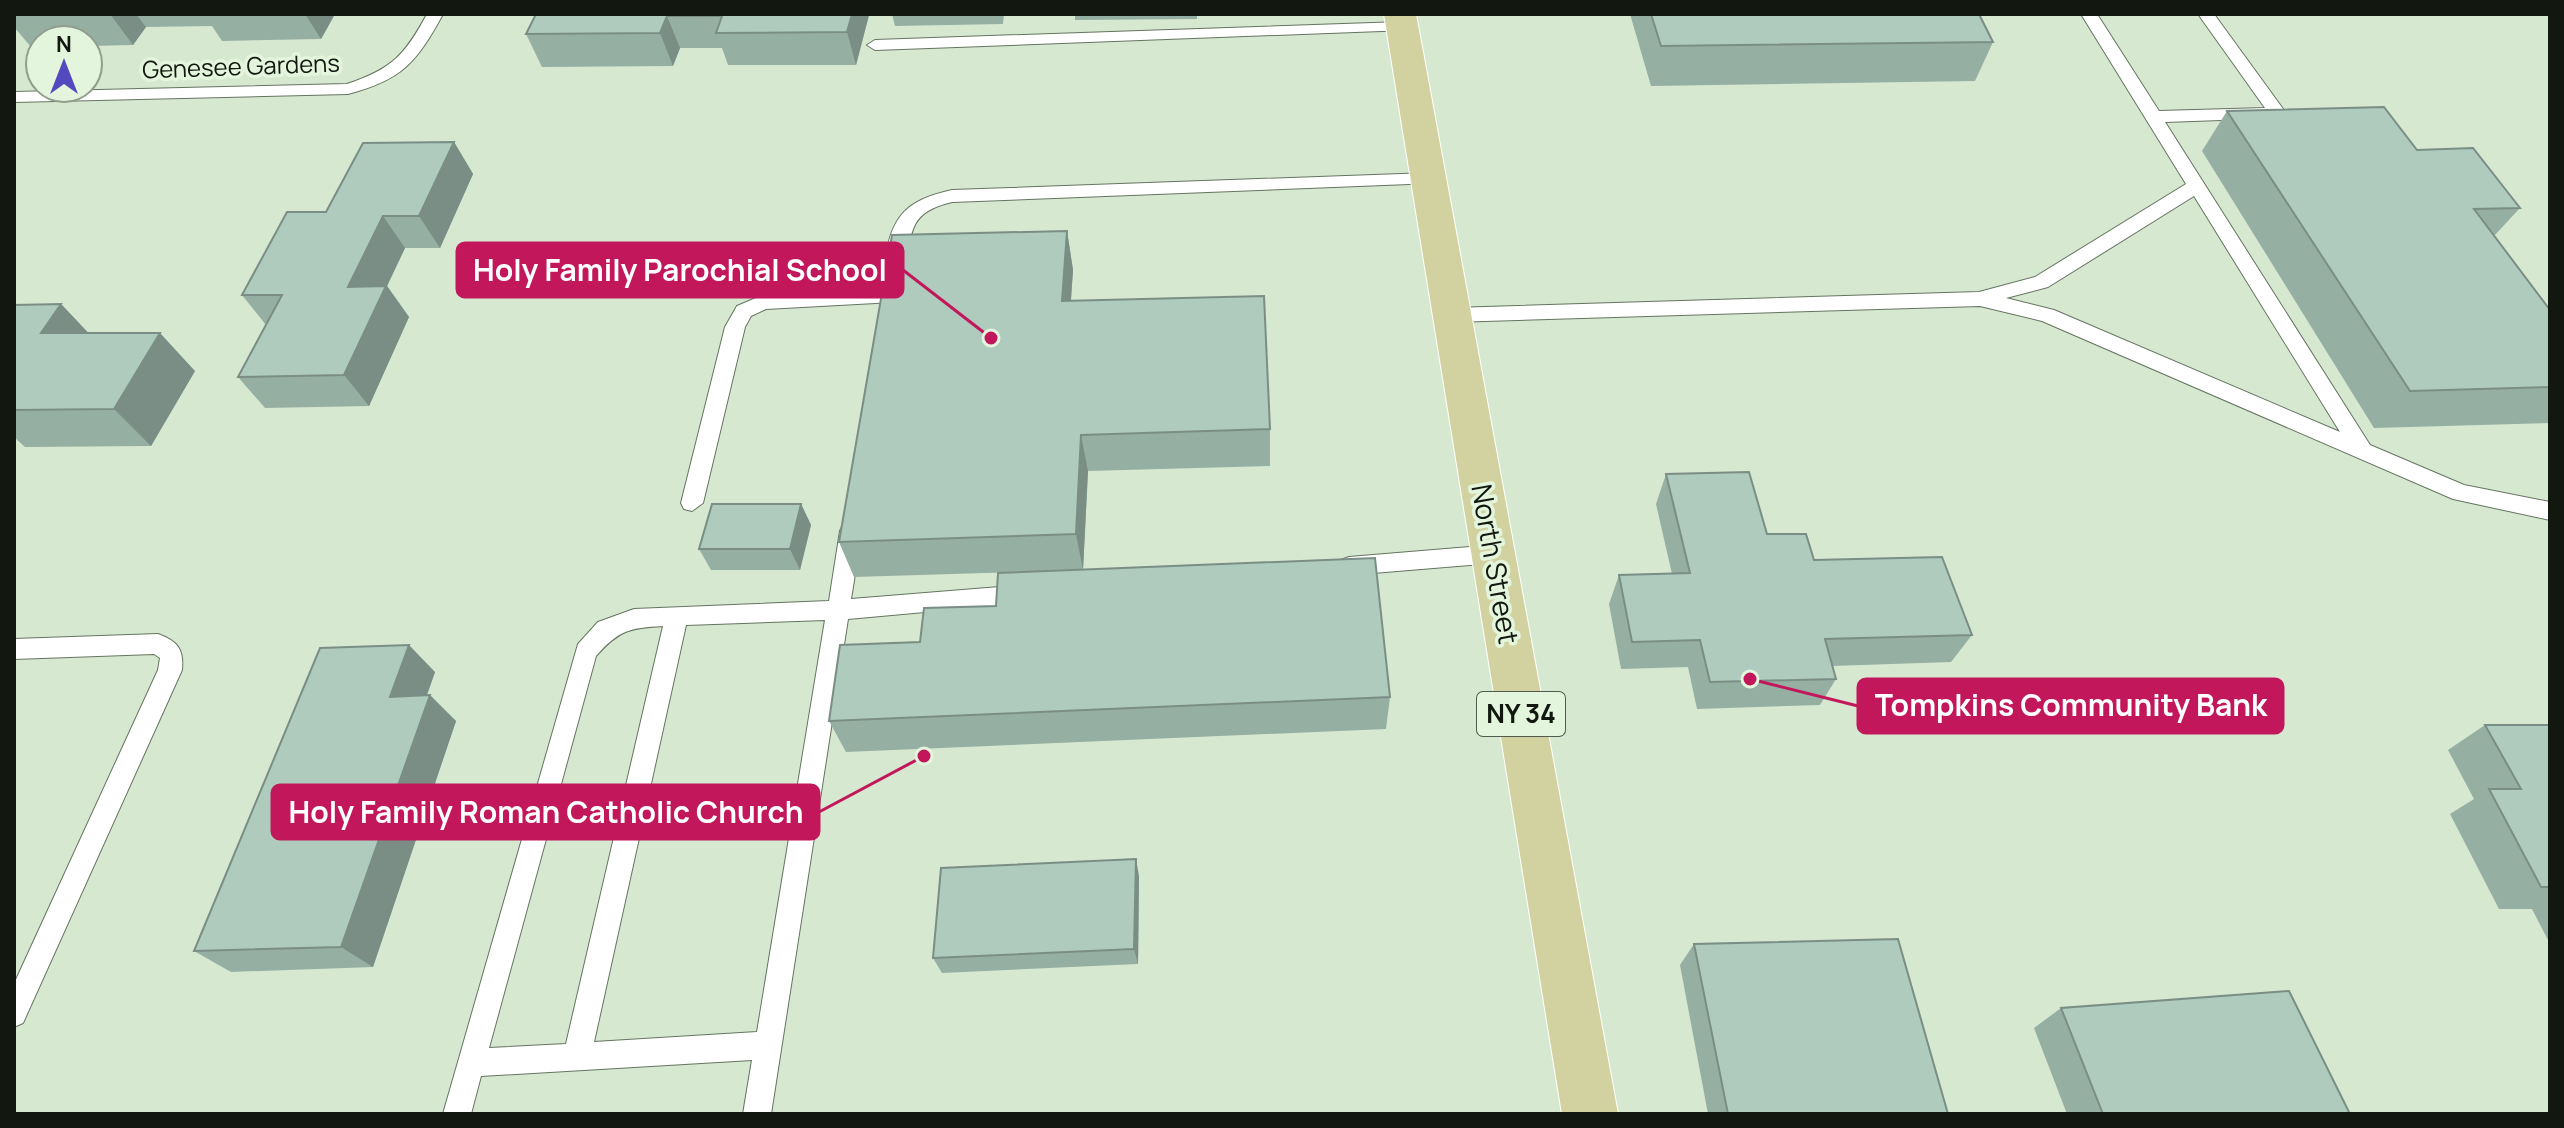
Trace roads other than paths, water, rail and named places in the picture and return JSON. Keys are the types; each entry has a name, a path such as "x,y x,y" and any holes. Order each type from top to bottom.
{"main road":[{"name":"North Street","path":"1401,21 1590,1114"}],"lane":[{"name":"Genesee Gardens","path":"14,97 348,89 382,79 408,63 435,14"},
{"path":"2089,14 2362,450"},
{"path":"2153,117 2277,113 2206,14"},
{"path":"875,45 1401,21"},
{"path":"692,503 735,327 744,311 763,302 886,304 901,226 914,209 929,200 952,196 1429,179"},
{"path":"1452,315 1979,299 2041,282 2195,187"},
{"path":"1979,299 2047,315 2461,493 2550,511"},
{"path":"757,1114 853,516"},
{"path":"1322,569 1494,554"},
{"path":"457,1114 586,651 606,629 634,618 838,610 1041,593"},
{"path":"577,1057 677,615"},
{"path":"14,649 158,644 172,654 170,670 14,1014"},
{"path":"471,1063 768,1045"}],"place":[{"name":"Holy Family Parochial School","path":"991,338"},
{"name":"Tompkins Community Bank","path":"1750,679"},
{"name":"Holy Family Roman Catholic Church","path":"924,756"}]}
